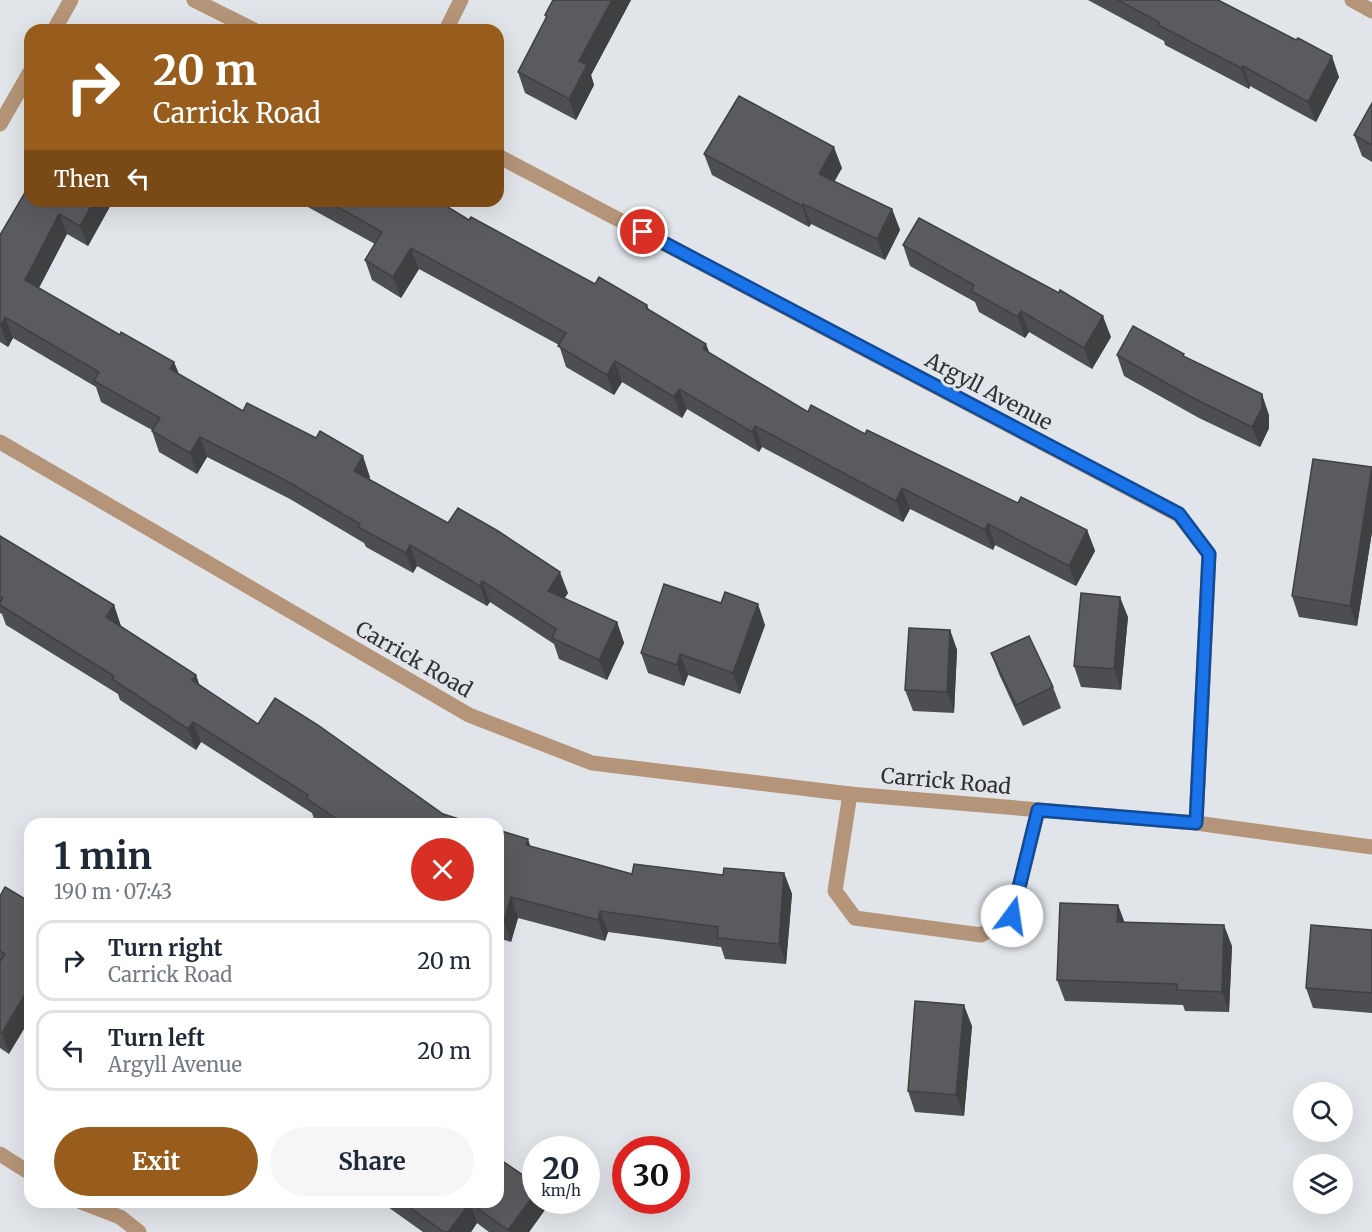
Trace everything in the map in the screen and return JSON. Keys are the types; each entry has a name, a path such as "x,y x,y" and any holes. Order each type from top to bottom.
{"street":[{"path":"57,24 71,0"},
{"path":"194,0 242,24"},
{"path":"449,24 462,0"},
{"path":"1352,0 1372,11"},
{"path":"0,124 24,82"},
{"name":"Argyll Avenue","path":"504,159 1179,514 1209,554 1196,823"},
{"name":"Carrick Road","path":"0,442 469,715 592,763 850,794 1196,823 1372,847"},
{"name":"Carrick Road","path":"850,794 835,891 855,918 981,935 1012,916 1038,810"},
{"path":"0,1154 24,1169"},
{"path":"97,1208 120,1217 139,1232"}],"building":[{"path":"553,0 612,0 579,61 587,65 569,99 518,72"},
{"path":"1118,0 1218,0 1332,56 1308,102 1243,66 1241,68 1158,25 1159,22"},
{"path":"739,96 834,147 819,174 892,209 877,239 803,204 802,206 704,154"},
{"path":"1372,103 1372,145 1354,135"},
{"path":"24,194 24,207 91,207 80,226 59,214 25,280 120,335 121,332 174,362 170,369 243,411 247,403 316,438 320,431 363,456 354,471 448,523 458,508 560,572 548,591 617,622 599,660 552,638 556,629 482,581 480,586 410,545 406,553 358,527 360,524 283,479 200,437 190,453 152,431 160,418 94,381 99,372 5,317 1,326 0,235"},
{"path":"338,207 448,207 469,220 471,217 595,284 599,277 706,344 703,349 808,412 811,405 865,434 867,430 1018,503 1021,497 1087,530 1069,566 988,524 985,530 902,488 896,501 755,426 752,432 679,389 674,397 615,361 607,375 558,346 566,333 411,248 393,277 365,260 382,232"},
{"path":"919,218 1059,293 1060,290 1103,316 1084,348 1021,311 1018,317 971,291 974,285 903,245"},
{"path":"1133,326 1184,354 1183,356 1262,394 1262,408 1252,427 1191,397 1117,355"},
{"path":"1313,459 1372,467 1350,606 1292,596"},
{"path":"0,536 114,605 106,617 196,675 192,680 258,724 275,698 318,725 443,814 456,818 335,818 306,798 308,795 193,722 188,729 112,679 114,676 0,605 3,598 0,597"},
{"path":"664,584 721,603 725,592 758,604 733,673 680,654 677,665 641,653"},
{"path":"1081,593 1120,597 1114,669 1074,666"},
{"path":"909,628 950,630 947,692 905,690"},
{"path":"1029,636 1053,687 1016,705 991,653"},
{"path":"504,832 528,839 526,845 632,874 634,864 723,875 724,868 784,873 779,944 717,938 718,927 600,911 598,920 511,897 504,921"},
{"path":"5,887 24,898 24,996 2,1033 0,1032 0,962 5,954 0,951 0,896"},
{"path":"1060,903 1118,905 1117,922 1224,925 1222,992 1177,990 1177,984 1057,980"},
{"path":"1311,925 1372,930 1372,993 1306,988"},
{"path":"915,1001 964,1005 956,1095 908,1091"},
{"path":"504,1162 522,1174 522,1211 508,1230 477,1208 504,1208"},
{"path":"410,1208 466,1208 448,1232 444,1232"}],"route":[{"path":"643,232 1179,514 1209,554 1196,823 1038,810 1012,916"}]}
